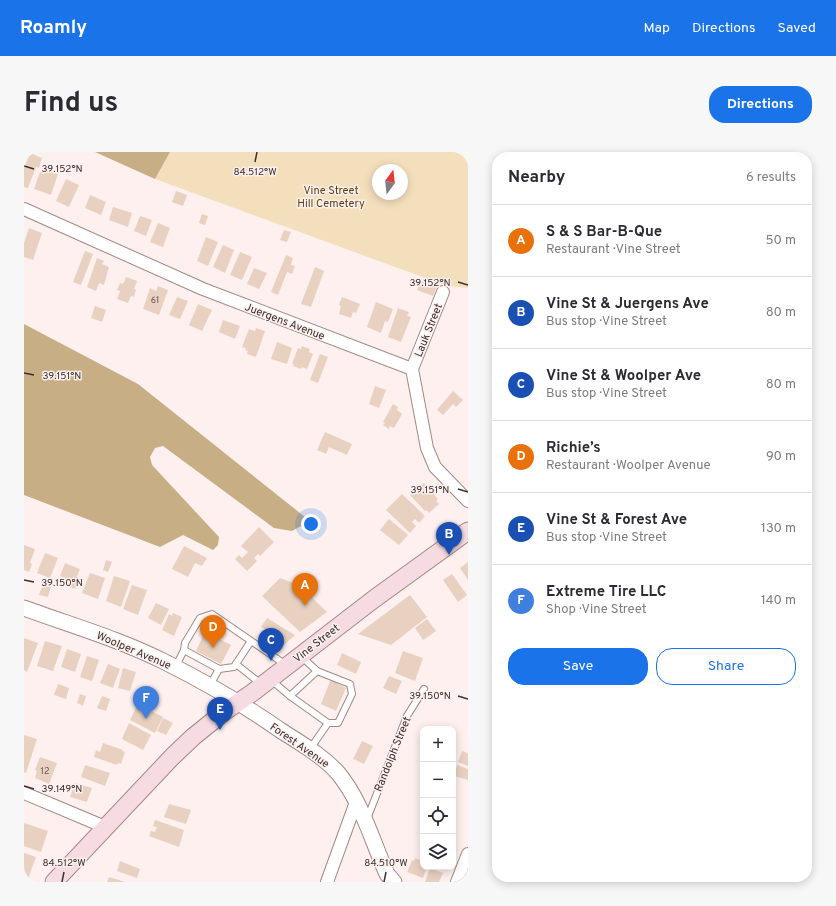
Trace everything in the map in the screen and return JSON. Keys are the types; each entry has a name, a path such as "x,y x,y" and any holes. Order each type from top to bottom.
{"main road":[{"name":"Vine Street","path":"54,882 172,757 194,737 374,599 468,531"}],"street":[{"name":"Juergens Avenue","path":"24,209 203,289 412,369"},
{"name":"Lauk Street","path":"412,369 443,292"},
{"path":"412,369 430,458 434,467 468,501"},
{"name":"Woolper Avenue","path":"24,608 124,644 162,661 239,702"},
{"name":"Forest Avenue","path":"239,702 320,756 339,774 356,802 387,874 394,882"},
{"path":"24,793 105,827"},
{"path":"327,882 356,802"},
{"path":"457,882 468,854"}],"lane":[{"path":"175,668 184,650 185,643 200,618 212,614 251,641 317,671 350,684 352,694 338,723 328,723 290,696 236,664"},
{"path":"184,650 219,669 234,667 251,641"},
{"path":"209,687 219,669"},
{"path":"290,696 317,671"},
{"name":"Randolph Street","path":"365,822 407,716 424,688"},
{"path":"310,749 328,723"}],"green space":[{"name":"Vine Street Hill Cemetery","path":"170,152 468,152 468,288 447,286 155,179"}],"shaded area":[{"path":"95,152 170,152 155,179"},
{"path":"24,324 138,384 310,521 292,531 274,528 163,446 155,448 150,457 152,465 219,537 218,545 213,550 183,535 160,547 24,495"}],"building":[{"path":"30,153 42,158 39,168 36,167 28,188 24,187 24,169"},
{"path":"46,170 58,174 51,195 34,189 40,172 44,173"},
{"path":"66,179 79,185 69,207 56,201"},
{"path":"176,191 187,195 183,206 172,202"},
{"path":"90,195 106,202 101,215 85,208"},
{"path":"113,207 132,213 128,227 109,220"},
{"path":"202,214 208,216 205,225 199,223"},
{"path":"140,216 152,220 146,236 134,231"},
{"path":"158,223 170,228 163,247 150,242"},
{"path":"29,228 42,233 33,260 24,257 24,243"},
{"path":"284,230 291,232 287,242 280,240"},
{"path":"206,237 218,242 208,266 197,261"},
{"path":"223,245 234,250 225,273 213,267"},
{"path":"85,251 93,254 81,285 73,282"},
{"path":"240,252 252,257 242,280 230,275"},
{"path":"286,255 293,258 291,265 295,266 292,274 287,272 278,295 271,292"},
{"path":"97,258 104,261 102,264 109,267 104,285 99,283 96,291 87,287"},
{"path":"315,267 324,271 311,307 301,304"},
{"path":"254,268 267,273 259,289 247,284"},
{"path":"126,277 137,281 134,289 136,290 134,297 131,296 128,303 117,299 120,291 117,290 120,283 123,284"},
{"path":"416,279 437,287 433,296 417,290 419,285 414,283"},
{"path":"158,286 168,290 159,315 143,309 150,288 156,291"},
{"path":"177,297 188,301 180,319 169,315"},
{"path":"342,297 360,304 356,313 353,312 351,318 339,314 341,306 339,305"},
{"path":"376,302 393,309 388,322 385,321 381,333 367,327"},
{"path":"198,304 212,310 202,331 189,325"},
{"path":"95,306 106,310 102,322 91,318"},
{"path":"398,308 409,312 407,316 411,317 401,342 388,337"},
{"path":"223,320 240,326 235,339 219,332"},
{"path":"256,328 265,331 256,357 247,354 248,351 245,350 246,348 242,347 249,329 255,331"},
{"path":"277,342 292,348 287,364 271,359"},
{"path":"302,346 310,349 309,352 313,354 307,369 302,367 301,369 293,366 294,364 292,364 298,348 301,349"},
{"path":"320,354 328,357 318,383 310,380"},
{"path":"375,386 386,390 379,408 369,404"},
{"path":"453,391 463,400 456,407 453,404 443,415 437,410"},
{"path":"393,404 398,407 397,410 402,414 394,428 390,426 389,429 383,425 385,423 383,422"},
{"path":"325,432 352,444 347,455 329,447 326,454 317,450"},
{"path":"424,483 438,499 436,501 439,504 429,513 426,510 425,511 410,495 418,485 420,487"},
{"path":"402,494 425,516 419,523 415,519 412,522 416,526 410,533 386,510"},
{"path":"389,519 408,535 399,545 380,530"},
{"path":"259,527 274,542 260,556 258,554 254,558 257,561 247,571 235,559 239,555 242,558 248,552 241,546"},
{"path":"24,545 35,549 30,563 32,564 29,572 24,570"},
{"path":"184,546 207,558 202,566 195,563 188,577 172,569"},
{"path":"45,553 58,558 50,578 37,573"},
{"path":"106,560 112,562 108,572 103,570"},
{"path":"468,562 468,580 460,568"},
{"path":"65,563 80,569 77,577 79,578 75,589 62,584 65,578 60,576"},
{"path":"90,573 105,578 98,599 82,593"},
{"path":"452,574 467,595 458,602 443,580"},
{"path":"114,576 130,581 121,607 106,601"},
{"path":"280,578 299,585 327,612 300,632 262,596"},
{"path":"43,584 51,586 48,597 39,595"},
{"path":"132,585 147,590 138,615 123,609"},
{"path":"410,595 427,617 391,645 358,634"},
{"path":"156,603 169,609 161,625 148,618"},
{"path":"173,613 182,617 174,636 162,630 169,614 172,616"},
{"path":"267,618 295,635 284,645 263,632 265,629 261,627"},
{"path":"427,619 436,631 423,640 415,628"},
{"path":"205,632 231,645 221,664 196,651"},
{"path":"24,638 38,643 27,672 24,670"},
{"path":"45,641 62,646 53,671 37,666"},
{"path":"67,649 81,654 75,672 61,667"},
{"path":"403,651 423,658 415,681 395,673"},
{"path":"342,653 361,662 356,674 337,665"},
{"path":"87,656 99,660 92,681 80,677"},
{"path":"108,664 120,669 113,688 100,683"},
{"path":"123,668 136,672 130,691 118,688"},
{"path":"389,676 402,681 396,694 383,688"},
{"path":"331,679 340,681 338,684 346,688 336,711 321,704"},
{"path":"58,684 69,688 66,699 54,695"},
{"path":"80,694 86,696 83,706 77,703"},
{"path":"102,696 110,699 106,711 97,708"},
{"path":"138,704 163,717 155,733 130,720"},
{"path":"163,718 173,723 166,735 157,731"},
{"path":"129,723 151,735 143,750 122,739"},
{"path":"24,735 37,739 26,773 24,772"},
{"path":"362,741 373,746 364,764 353,759"},
{"path":"103,743 125,752 121,764 118,763 117,765 94,757 96,750 100,752"},
{"path":"462,751 468,753 468,766 458,762"},
{"path":"40,757 57,763 49,784 35,778 37,771 35,770"},
{"path":"85,765 110,773 105,786 81,777"},
{"path":"457,765 468,769 468,780 456,777"},
{"path":"75,783 92,788 87,802 70,797"},
{"path":"169,804 191,810 186,824 164,817"},
{"path":"155,820 184,830 179,847 149,836 151,831 155,832 157,827 153,826"},
{"path":"24,823 48,831 41,852 24,846"},
{"path":"24,853 36,857 28,879 24,877"},
{"path":"415,858 420,860 420,870 426,870 423,878 407,872 412,860 414,861"},
{"path":"120,861 140,869 137,878 117,871"},
{"path":"429,870 435,870 443,873 439,882 425,882"},
{"path":"109,877 125,882 107,882"}],"place":[{"name":"Vine St & Juergens Ave","path":"449,555"},
{"name":"S & S Bar-B-Que","path":"305,606"},
{"name":"Richie’s","path":"213,648"},
{"name":"Vine St & Woolper Ave","path":"271,661"},
{"name":"Extreme Tire LLC","path":"146,719"},
{"name":"Vine St & Forest Ave","path":"220,730"}]}
